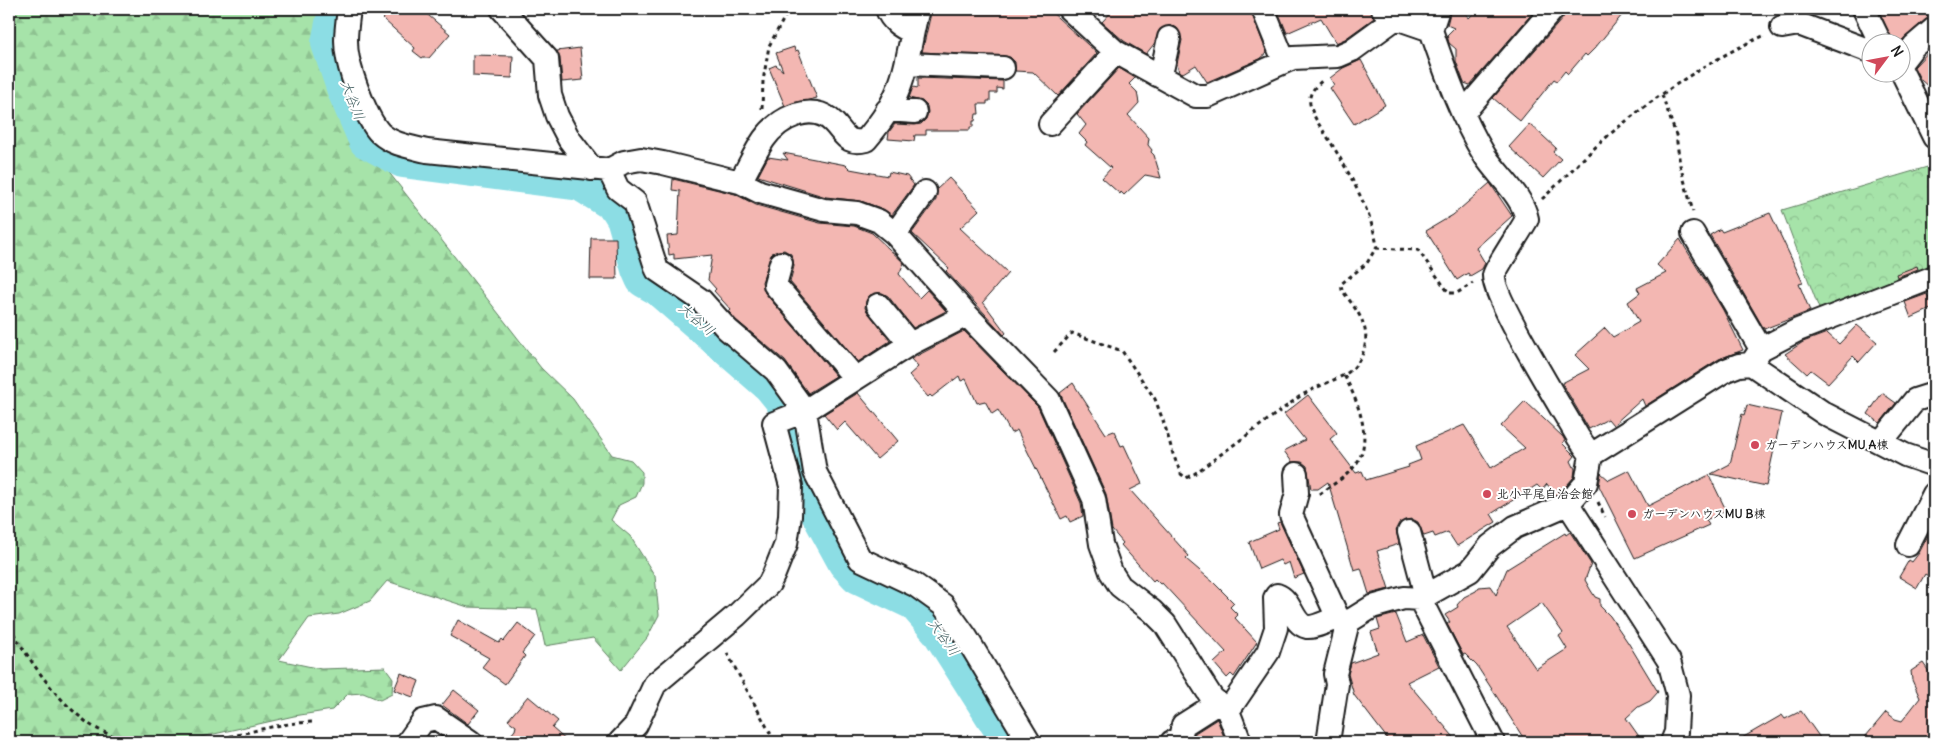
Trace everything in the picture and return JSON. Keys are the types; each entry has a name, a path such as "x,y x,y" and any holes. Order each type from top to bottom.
{"street":[{"path":"349,9 346,31 348,59 365,107 380,133 401,145 427,151 600,170 624,162 641,159 740,182 760,192 824,210 857,212 879,221 895,234 967,315 1048,400 1094,499 1101,544 1110,572 1120,586 1152,610 1165,624 1222,708 1240,742"},
{"path":"502,9 547,59 550,95 557,116 569,139 618,189 635,202 657,270 702,300 727,329 776,371 796,415 814,472 860,559 915,584 943,605 966,637 1029,742"},
{"path":"887,9 889,15 899,26 912,32"},
{"path":"740,182 765,137 784,121 799,112 818,112 832,121 846,140 856,143 866,140 894,99 906,64 918,9"},
{"path":"1263,9 1284,61"},
{"path":"1464,112 1553,9"},
{"path":"1864,9 1875,32"},
{"path":"1083,13 1116,52 1196,96 1208,96 1294,58 1338,56 1352,50 1390,13 1434,19 1449,83 1485,156 1525,207 1527,219 1503,260 1494,271 1493,278 1504,308 1578,437 1591,455 1586,483 1568,504 1515,527 1490,546 1470,571 1423,597 1404,598 1372,607 1343,620 1308,627 1300,624 1288,604 1278,595 1275,598 1276,628 1268,652 1222,708 1183,725 1180,738 1172,742"},
{"path":"1782,27 1799,24 1860,47"},
{"path":"1910,51 1934,29"},
{"path":"1157,75 1163,66 1169,38"},
{"path":"1050,124 1116,52"},
{"path":"906,64 1003,68"},
{"path":"1907,82 1934,138"},
{"path":"887,110 915,112"},
{"path":"895,234 925,192"},
{"path":"1693,233 1756,357 1824,414 1905,455 1934,465"},
{"path":"782,262 775,285 855,378"},
{"path":"1591,455 1726,370 1756,357 1798,330 1934,278"},
{"path":"878,305 910,344"},
{"path":"620,742 636,725 655,684 769,584 786,544 790,516 790,486 774,423 796,415 910,344 967,315"},
{"path":"1881,442 1916,400 1934,394"},
{"path":"1296,474 1297,492 1291,515 1343,620 1335,674 1337,684 1328,742"},
{"path":"1908,545 1934,494"},
{"path":"1568,504 1632,602 1643,624 1669,661 1678,695 1676,732 1672,742"},
{"path":"1409,532 1423,597 1493,742"},
{"path":"408,742 423,721 436,718 470,742"}],"path":[{"path":"765,137 762,96 769,46 788,9"},
{"path":"1526,212 1535,206 1620,126 1662,95 1716,60 1782,27"},
{"path":"1054,352 1072,333 1122,352 1154,399 1181,474 1186,478 1300,396 1317,386 1344,375 1361,359 1366,344 1363,323 1342,290 1341,284 1367,262 1376,248 1375,232 1348,174 1316,120 1310,104 1310,95 1316,86 1338,64 1338,56"},
{"path":"1662,95 1676,135 1680,165 1695,222 1693,233"},
{"path":"1376,248 1418,250 1449,293 1457,293 1494,271"},
{"path":"1294,521 1314,499 1351,470 1359,459 1363,442 1361,422 1353,393 1344,375"},
{"path":"9,626 40,675 61,698 89,724 126,742"},
{"path":"716,632 775,742"},
{"path":"206,742 257,732 286,722 312,722"}],"green space":[{"path":"9,9 327,9 325,47 349,121 541,368 573,399 612,455 631,460 642,472 642,483 636,497 619,505 611,520 630,536 655,576 659,615 647,638 621,670 593,638 545,646 537,609 468,607 387,581 370,601 339,614 309,618 279,660 321,669 385,667 393,678 392,694 380,700 363,693 348,694 332,710 294,716 201,737 197,742 9,742"},
{"path":"1934,165 1934,269 1821,314 1782,210"}],"building":[{"path":"392,9 421,9 450,34 429,58 422,58 413,51 415,48 383,19"},
{"path":"932,9 1048,9 1097,53 1058,96 1033,72 1015,71 1015,62 1010,57 922,52"},
{"path":"1114,9 1250,9 1267,53 1260,59 1207,82 1196,65 1183,73 1179,72 1177,64 1182,40 1177,28 1171,25 1160,29 1154,44 1146,54 1124,41 1102,22"},
{"path":"1277,9 1370,9 1374,18 1345,39 1336,43 1321,18 1287,33"},
{"path":"1451,9 1463,9 1469,18 1478,9 1536,9 1470,85 1464,83 1456,61 1456,49 1449,43 1447,35 1454,28 1447,25"},
{"path":"1566,9 1627,9 1587,56 1585,54 1568,74 1565,71 1557,81 1554,79 1520,121 1493,98 1563,18"},
{"path":"1878,9 1930,9 1933,16 1926,19 1910,33 1888,32"},
{"path":"1934,46 1934,92 1920,79 1914,67"},
{"path":"794,47 795,51 798,50 817,98 785,106 769,68 776,65 783,71 776,53"},
{"path":"580,48 583,80 562,82 560,58 557,51"},
{"path":"473,55 513,56 512,78 473,76"},
{"path":"1361,60 1385,105 1354,124 1330,88 1334,85 1330,78 1343,68"},
{"path":"1119,68 1135,78 1129,84 1137,92 1139,103 1128,115 1149,138 1148,145 1154,155 1161,178 1145,175 1124,195 1121,192 1120,194 1102,178 1111,168 1085,145 1087,142 1079,134 1086,125 1077,114"},
{"path":"918,78 1003,81 1003,89 997,88 997,93 990,93 990,101 987,101 987,104 978,104 979,114 976,114 973,127 970,127 970,130 926,130 926,135 915,135 914,141 888,139 889,132 895,124 915,125 921,124 926,119 927,106 922,101 909,98 913,87 918,88"},
{"path":"1530,124 1556,148 1553,152 1561,159 1543,178 1509,147"},
{"path":"783,153 846,165 850,169 888,176 889,172 907,176 914,185 892,215 883,209 861,201 826,197 758,176 768,157 788,160"},
{"path":"949,178 979,210 960,228 1008,273 983,302 1006,333 1004,335 946,271 949,268 912,233 936,200 937,189"},
{"path":"673,179 735,194 756,205 820,223 854,226 872,233 904,263 899,274 919,298 927,290 946,311 913,328 888,296 882,293 870,295 866,301 865,308 890,341 858,362 790,282 794,266 791,254 784,250 772,253 762,282 765,293 836,376 808,393 785,361 736,320 729,312 731,310 714,291 716,289 708,280 712,255 674,259 674,254 669,255 667,236 678,235 680,191 672,190"},
{"path":"1490,183 1512,216 1476,248 1485,263 1482,269 1470,276 1468,273 1457,280 1426,231 1453,215"},
{"path":"1770,213 1803,283 1799,284 1810,311 1764,329 1710,235 1720,229 1722,232"},
{"path":"591,238 616,238 617,279 590,279"},
{"path":"1680,239 1723,310 1743,350 1719,359 1645,406 1642,399 1613,425 1608,419 1589,429 1562,383 1589,369 1575,355 1605,328 1613,337 1639,322 1628,302 1640,293 1637,288 1666,273 1657,265"},
{"path":"1917,266 1918,269 1897,277 1896,274"},
{"path":"1927,294 1933,308 1911,318 1905,302"},
{"path":"1857,325 1877,342 1859,362 1853,356 1828,383 1811,370 1807,374 1785,354 1803,342 1827,333 1839,344"},
{"path":"964,331 1038,407 1081,503 1083,516 1070,522 1067,516 1061,519 1017,430 1011,433 998,410 992,414 985,401 977,403 966,379 961,381 959,376 932,397 930,395 928,397 909,375 918,367 911,359"},
{"path":"1073,383 1106,434 1114,431 1121,446 1124,445 1142,484 1130,490 1189,556 1186,559 1234,603 1230,607 1238,615 1235,618 1257,642 1234,677 1231,674 1227,678 1214,663 1226,652 1162,583 1160,584 1155,579 1153,581 1121,545 1123,543 1112,530 1106,494 1060,393"},
{"path":"858,393 898,441 877,459 845,422 837,430 824,414"},
{"path":"1882,393 1896,403 1880,423 1868,414"},
{"path":"1308,395 1337,433 1330,439 1356,473 1362,471 1366,480 1409,467 1408,465 1421,460 1416,446 1464,425 1491,468 1525,448 1501,426 1525,401 1563,437 1565,441 1562,443 1575,456 1571,461 1575,469 1574,477 1560,493 1555,495 1547,484 1542,490 1537,485 1491,514 1496,522 1457,546 1448,532 1435,537 1433,533 1424,536 1418,522 1412,519 1399,523 1396,529 1399,544 1377,551 1389,589 1369,594 1361,568 1354,570 1328,482 1318,489 1311,489 1307,466 1302,462 1292,462 1284,451 1305,440 1284,414"},
{"name":"ガーデンハウスMU A棟","path":"1747,405 1782,413 1766,486 1711,474 1730,464 1742,414 1744,415"},
{"path":"1629,470 1648,506 1709,475 1726,510 1706,520 1709,525 1635,558 1599,486 1601,473 1609,480"},
{"path":"1280,522 1304,574 1294,578 1289,562 1283,565 1280,560 1259,569 1249,542 1279,529 1277,523"},
{"path":"1934,524 1934,580 1925,574 1917,588 1899,577 1909,560 1912,562 1919,553"},
{"path":"1570,532 1591,564 1585,580 1595,597 1600,599 1600,606 1610,616 1629,644 1658,692 1650,701 1638,707 1626,718 1643,742 1526,742 1477,666 1465,654 1463,655 1447,624 1450,622 1445,615 1458,607 1457,605 1464,597 1476,591 1479,587 1490,586 1496,595 1507,569 1565,533 1566,535","holes":["1542,603 1563,633 1559,636 1567,649 1536,669 1507,627"]},
{"path":"1396,614 1407,642 1423,635 1439,666 1407,682 1458,742 1390,742 1354,695 1348,674 1351,663 1378,653 1371,632 1380,629 1377,619"},
{"path":"458,620 499,643 502,639 504,641 518,623 535,636 522,653 525,656 505,684 482,667 489,658 450,636"},
{"path":"1923,663 1934,679 1934,742 1861,742 1886,712 1895,719 1902,721 1920,698 1912,680 1911,671"},
{"path":"401,673 419,681 413,697 394,690"},
{"path":"454,690 479,710 468,724 442,705"},
{"path":"528,696 558,721 552,728 568,742 505,742 516,726 508,720"},
{"path":"1801,711 1823,742 1735,742 1782,715 1785,719"},
{"path":"1217,719 1226,742 1192,742 1195,733"}],"waterway":[{"name":"大谷川","path":"338,9 331,43 347,90 368,139 403,158 581,181 618,204 626,217 645,278 659,286 772,384 785,400 796,430 805,473 813,499 847,561 859,574 916,601 941,630 1012,742"}],"place":[{"name":"ガーデンハウスMU A棟","path":"1755,445"},
{"name":"北小平尾自治会館","path":"1487,494"},
{"name":"ガーデンハウスMU B棟","path":"1632,514"}]}
